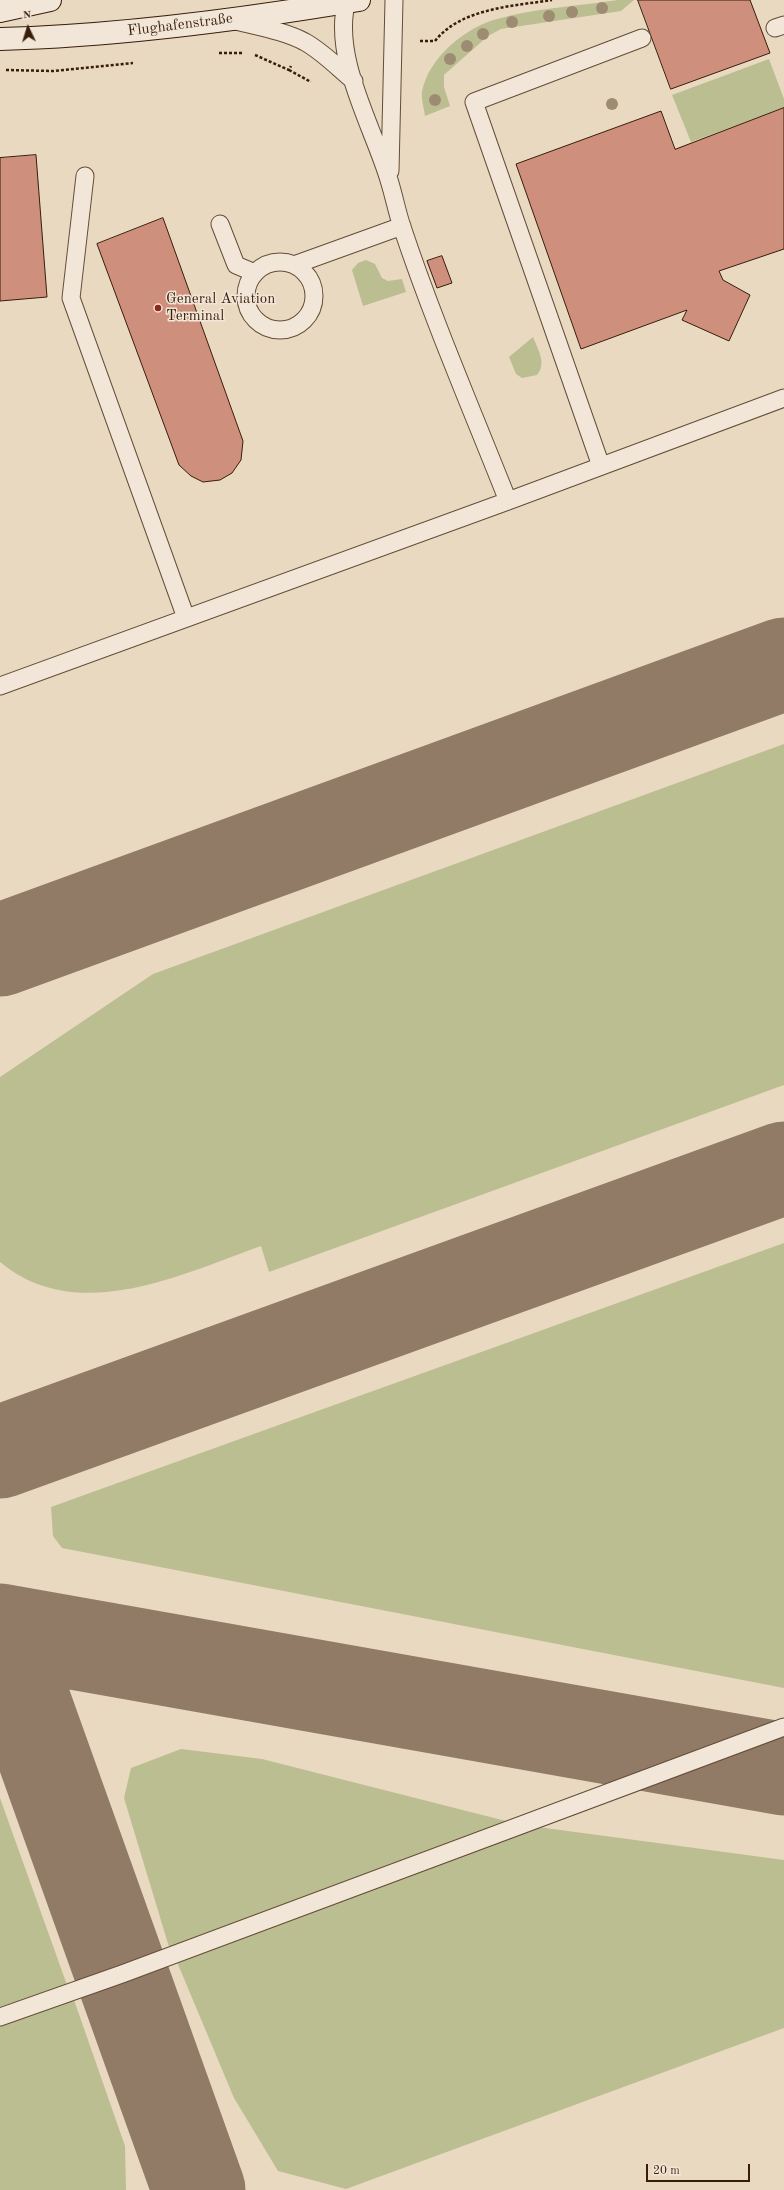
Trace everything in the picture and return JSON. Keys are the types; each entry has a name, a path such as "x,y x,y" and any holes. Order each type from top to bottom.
{"main road":[{"path":"0,11 50,0"},
{"name":"Flughafenstraße","path":"0,39 88,36 226,19 350,1"}],"lane":[{"path":"389,180 394,0"},
{"path":"350,1 343,21 343,35 354,81 389,180 402,226 508,501"},
{"path":"226,19 280,32 304,41 321,52 354,81"},
{"path":"601,466 474,102 642,38"},
{"path":"85,176 71,298 186,618"},
{"path":"220,224 236,265 255,273"},
{"path":"294,265 302,270 309,279 314,298 306,317 290,329 270,328 260,324 252,316 246,305 246,294 248,282 263,266 273,263 294,265 402,226"},
{"path":"0,686 508,501 784,398"},
{"path":"0,2017 122,1974 784,1727"}],"green space":[{"path":"618,0 634,0 621,11 501,29 488,36 444,75 444,87 450,106 425,116 422,92 432,67 450,46 473,29 497,19 526,12"},
{"path":"769,59 784,99 784,108 691,142 672,95"},
{"path":"366,260 375,264 382,278 388,281 402,279 406,292 363,306 352,270 358,263"},
{"path":"533,337 541,356 540,370 537,375 522,378 516,374 509,357"},
{"path":"784,744 784,1085 269,1272 261,1246 163,1281 129,1289 95,1293 62,1291 30,1281 0,1262 0,1077 153,974"},
{"path":"784,1243 784,1688 62,1548 53,1536 51,1507"},
{"path":"181,1749 262,1759 506,1821 169,1947 124,1798 131,1768"},
{"path":"0,1798 67,1985 0,2007"},
{"path":"538,1827 784,1860 784,2028 346,2189 278,2171 234,2098 177,1962"},
{"path":"73,1997 125,2146 126,2190 0,2190 0,2024"}],"building":[{"path":"638,0 750,0 770,53 671,89"},
{"path":"784,108 784,249 719,271 723,280 750,295 729,341 682,320 687,310 581,349 516,164 661,111 675,149"},
{"path":"36,155 47,297 0,301 0,158"},
{"name":"General Aviation Terminal","path":"163,218 243,441 241,460 232,473 220,480 203,482 191,476 179,465 97,244"},
{"path":"442,256 452,283 437,288 427,261"}],"taxiway":[{"path":"0,950 784,664"},
{"path":"0,1452 784,1168"},
{"path":"0,1630 784,1769"},
{"path":"0,1634 199,2190"}],"place":[{"name":"General Aviation Terminal","path":"158,308"}]}
